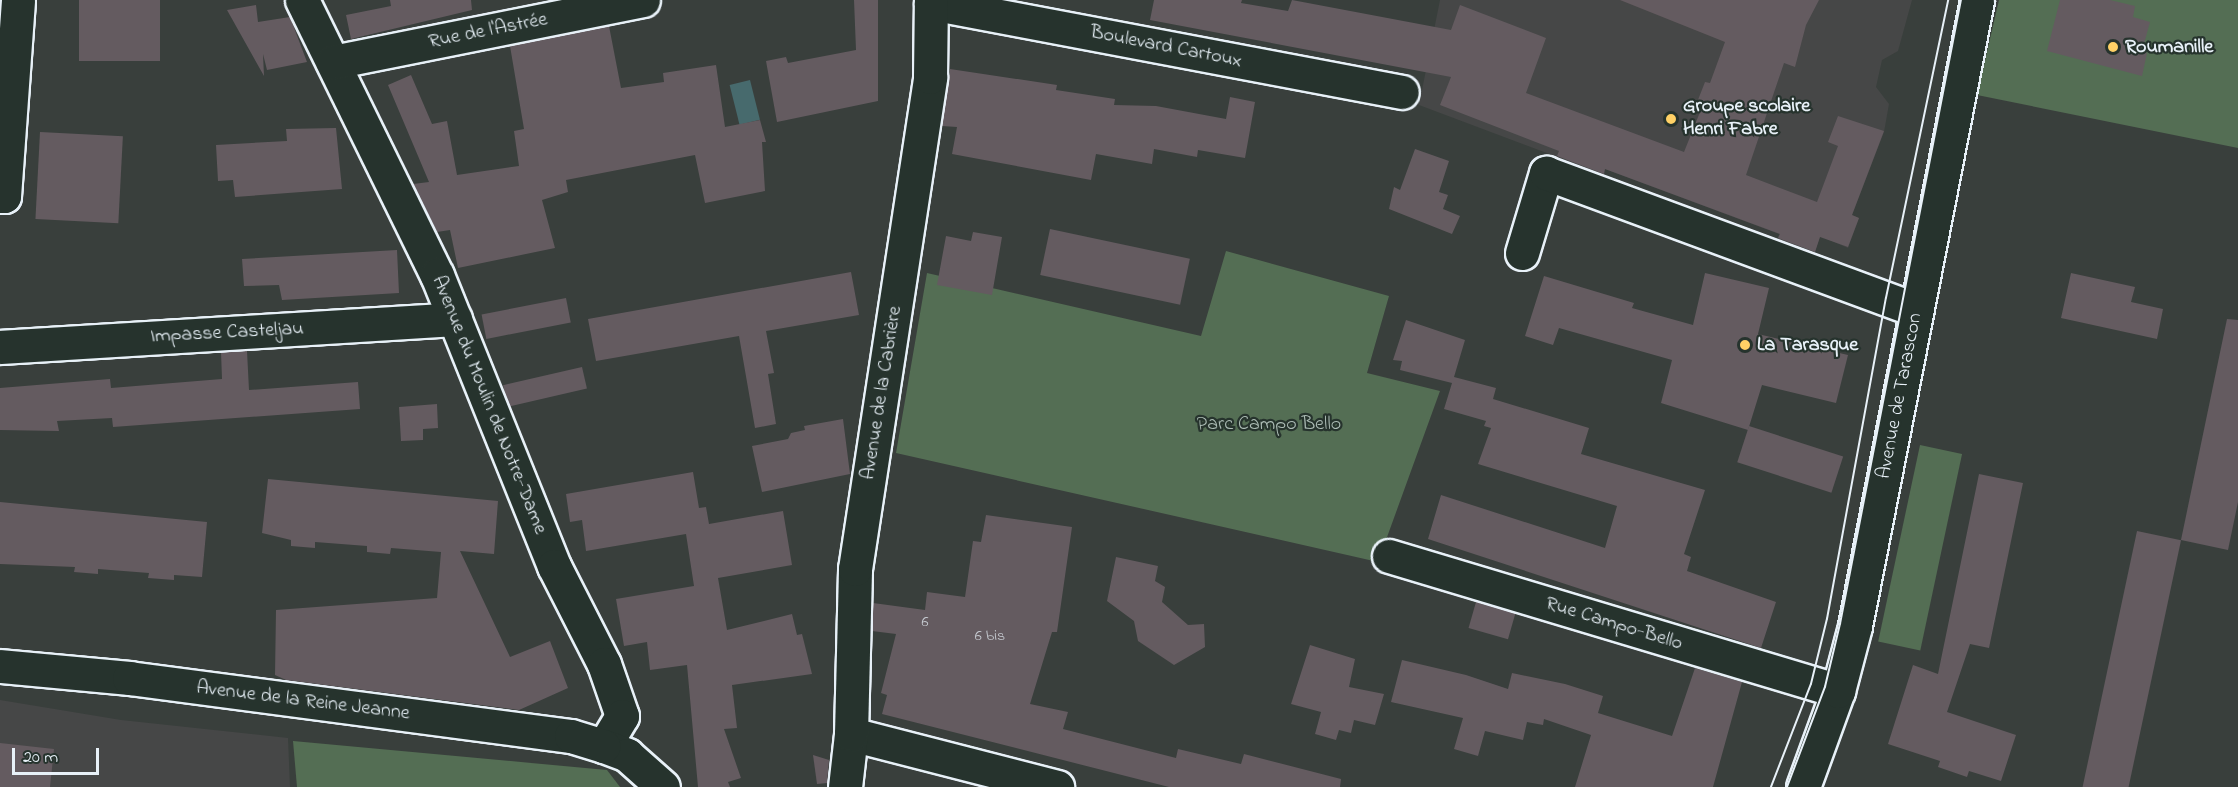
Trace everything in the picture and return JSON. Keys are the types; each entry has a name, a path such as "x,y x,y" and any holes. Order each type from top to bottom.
{"street":[{"path":"0,196 4,196 18,0"},
{"name":"Avenue du Moulin de Notre-Dame","path":"302,0 455,319 555,566 604,664 622,716 604,746"},
{"name":"Rue de l'Astrée","path":"333,62 643,0"},
{"name":"Avenue de Tarascon","path":"1803,787 1838,691 1855,626 1977,0"},
{"name":"Boulevard Cartoux","path":"931,2 1402,92"},
{"name":"Avenue de la Cabrière","path":"844,787 850,734 855,569 930,77 931,2"},
{"path":"1522,253 1546,172 1917,310"},
{"name":"Impasse Casteljau","path":"0,347 455,319"},
{"name":"Rue Campo-Bello","path":"1389,556 1838,691"},
{"name":"Avenue de la Reine Jeanne","path":"0,666 129,678 559,734 604,746"},
{"path":"850,734 1057,787"},
{"path":"604,746 627,755 663,787"}],"shaded area":[{"name":"Groupe scolaire Henri Fabre","path":"1440,0 1912,0 1898,51 1882,60 1876,87 1889,104 1884,132 1852,215 1859,218 1848,248 1820,236 1815,252 1778,239 1779,234 1605,169 1603,174 1419,105"},
{"path":"0,700 121,720 288,738 290,787 0,787"}],"green space":[{"name":"Roumanille","path":"1999,0 2238,0 2238,148 1977,95"},
{"name":"Parc Campo Bello","path":"1226,251 1389,296 1367,373 1440,391 1378,562 896,453 927,273 1201,336"},
{"path":"1920,445 1962,454 1920,651 1878,642"},
{"path":"293,741 607,770 620,787 297,787"}],"water":[{"path":"750,80 760,120 740,125 730,85"}],"building":[{"path":"79,0 160,0 160,61 79,61"},
{"path":"390,0 471,0 472,10 351,39 346,15 391,6"},
{"path":"854,0 878,0 878,101 777,122 766,61 786,57 788,63 856,50"},
{"path":"1154,0 1242,0 1241,3 1288,11 1292,0 1451,30 1460,5 1546,38 1526,93 1684,152 1702,107 1696,105 1705,82 1710,83 1725,42 1620,0 1819,0 1806,25 1795,67 1784,63 1746,175 1817,202 1838,146 1828,142 1838,116 1884,131 1852,215 1859,218 1848,247 1820,237 1815,252 1778,238 1780,234 1605,169 1604,174 1557,156 1559,151 1440,105 1451,77 1150,20"},
{"path":"2060,0 2110,0 2135,6 2133,17 2150,22 2142,51 2147,53 2142,76 2047,51"},
{"path":"256,5 258,22 290,17 307,62 267,70 263,54 264,76 227,10"},
{"path":"609,26 621,88 664,82 663,73 716,65 725,127 760,120 766,142 762,142 765,191 705,203 695,155 566,180 568,192 542,200 555,248 458,268 450,230 437,232 413,184 429,182 388,85 411,75 432,124 447,121 457,175 519,166 514,131 524,129 510,46"},
{"path":"950,69 1057,85 1056,90 1115,99 1114,105 1156,106 1226,119 1230,97 1255,102 1245,158 1198,150 1197,157 1154,149 1152,164 1096,154 1091,180 952,154 957,127 942,126"},
{"path":"336,128 342,189 235,197 233,180 218,181 216,145 287,141 286,129"},
{"path":"40,132 123,136 118,223 35,219"},
{"path":"1415,149 1449,161 1439,192 1448,195 1443,209 1460,216 1452,234 1389,209 1394,187 1400,190"},
{"path":"1050,229 1190,259 1180,305 1040,275"},
{"path":"973,232 1002,237 992,295 937,285 946,236 971,241"},
{"path":"397,250 399,293 282,300 279,285 244,286 242,259"},
{"path":"851,272 859,315 766,331 774,373 768,374 776,424 755,428 739,336 596,361 588,319"},
{"path":"1705,273 1769,288 1758,334 1848,355 1836,403 1762,385 1748,430 1661,403 1672,360 1559,328 1553,345 1525,336 1544,276 1634,303 1632,308 1693,325"},
{"path":"2071,273 2135,287 2131,302 2163,309 2157,339 2061,318"},
{"path":"566,298 571,323 486,339 482,314"},
{"path":"2227,319 2238,320 2238,502 2228,550 2181,540"},
{"path":"1406,320 1465,340 1454,377 1496,388 1493,399 1589,428 1581,454 1705,490 1684,554 1691,557 1687,571 1776,602 1761,648 1428,539 1441,495 1605,548 1617,506 1478,464 1491,428 1484,426 1486,421 1444,409 1452,383 1400,370 1402,361 1393,360"},
{"path":"247,351 249,390 358,382 360,409 113,427 112,418 57,421 59,431 0,430 0,388 110,379 111,388 222,379 221,352"},
{"path":"582,367 587,388 508,407 503,385"},
{"path":"437,404 438,428 423,429 423,440 401,441 399,407"},
{"path":"843,419 850,474 762,492 752,446 788,439 791,433 805,430 804,426"},
{"path":"1749,426 1843,457 1831,493 1737,462"},
{"path":"693,472 699,508 706,507 709,524 783,511 792,565 718,578 727,630 792,614 797,635 802,634 812,674 732,685 737,728 724,729 741,778 728,782 730,787 698,787 687,665 650,670 647,642 624,646 616,599 694,586 686,534 586,551 582,520 570,522 566,494"},
{"path":"1979,474 2023,483 1989,648 1970,644 1947,712 2016,735 2001,781 1969,771 1967,777 1938,767 1940,761 1888,744 1913,665 1938,674"},
{"path":"268,479 498,501 494,554 460,551 510,657 550,641 568,688 519,710 286,680 275,675 276,610 437,598 441,552 391,548 390,554 367,552 367,546 315,542 315,548 291,546 291,540 262,533"},
{"path":"0,502 207,522 202,577 174,575 174,580 148,578 149,573 98,569 98,574 74,572 75,567 0,564"},
{"path":"986,515 1072,527 1057,632 1052,632 1030,704 1068,712 1063,729 1176,758 1178,749 1241,764 1244,754 1341,779 1340,787 1169,787 882,714 887,695 881,693 896,634 872,631 873,603 925,610 927,592 965,597 973,541 981,542"},
{"path":"2137,531 2181,540 2129,787 2083,787"},
{"path":"1116,557 1158,566 1155,581 1165,587 1162,602 1188,625 1204,624 1205,647 1174,665 1138,641 1134,621 1107,601"},
{"path":"1476,602 1515,613 1508,639 1469,628"},
{"path":"1310,645 1355,659 1349,687 1384,694 1375,725 1354,720 1351,733 1339,730 1336,740 1315,734 1321,712 1291,704"},
{"path":"1402,660 1466,675 1508,689 1512,673 1565,684 1603,696 1598,713 1672,736 1695,668 1742,682 1713,787 1575,787 1591,735 1544,719 1543,725 1527,722 1523,740 1485,731 1478,756 1454,749 1463,718 1391,702"},
{"path":"0,743 54,749 50,787 0,787"},
{"path":"813,755 829,760 827,783 817,784"}],"tram line":[{"path":"1771,787 1811,684 1827,619 1886,298 1948,0"},
{"path":"1787,787 1825,687 1840,624 1961,0"}],"place":[{"name":"Roumanille","path":"2113,47"},
{"name":"Groupe scolaire Henri Fabre","path":"1671,119"},
{"name":"La Tarasque","path":"1745,345"}]}
